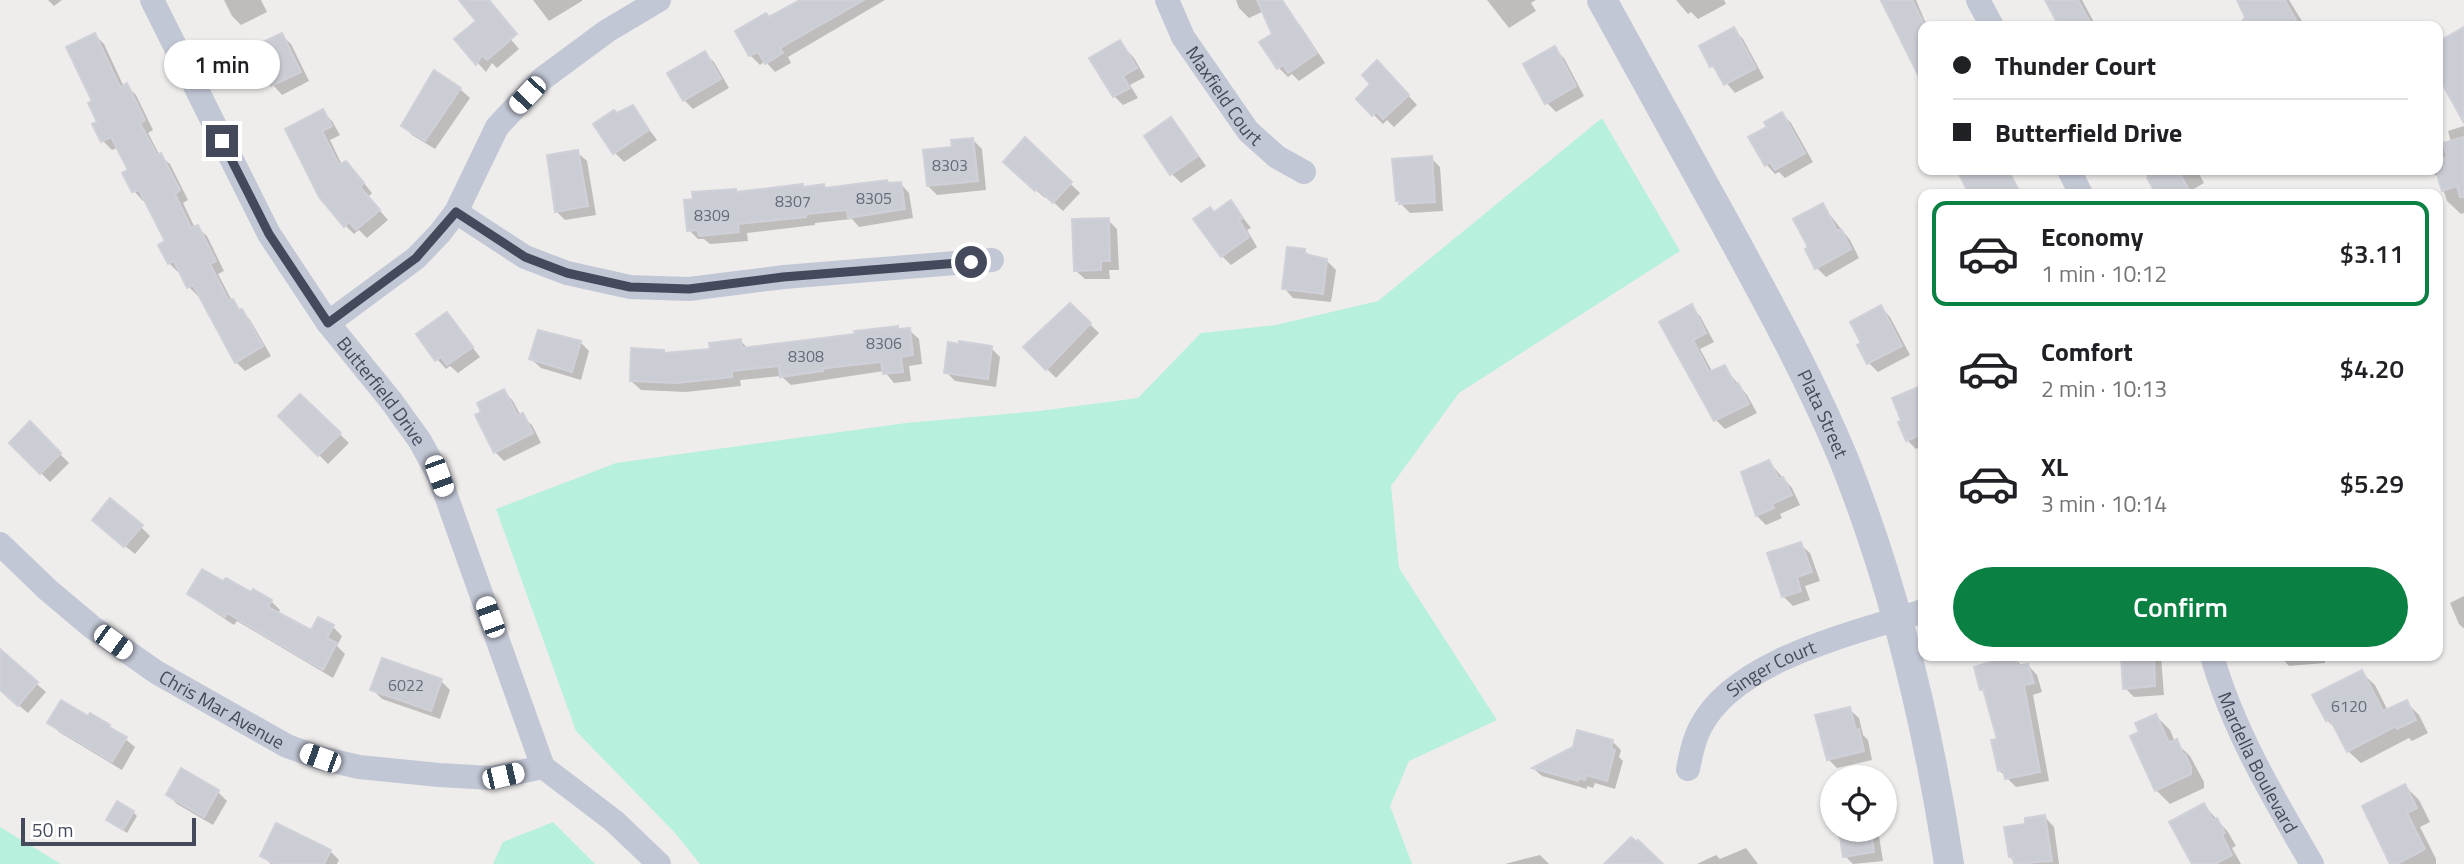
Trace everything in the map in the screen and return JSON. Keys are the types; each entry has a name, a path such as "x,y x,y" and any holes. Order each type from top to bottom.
{"street":[{"name":"Butterfield Drive","path":"152,0 269,234 328,323 420,441 439,476 543,767"},
{"path":"328,323 416,258 456,212 497,127 542,79 607,31 659,0"},
{"name":"Maxfield Court","path":"1167,0 1182,37 1248,131 1277,157 1304,172"},
{"name":"Plata Street","path":"1602,0 1771,307 1809,383 1911,615 1916,686 1949,864"},
{"path":"1978,0 1989,21"},
{"path":"456,212 525,257 567,273 630,287 689,289 783,277 992,260"},
{"name":"Chris Mar Avenue","path":"0,544 83,620 156,673 287,746 320,758 359,767 439,775 491,778 543,767"},
{"name":"Singer Court","path":"1688,769 1700,727 1710,712 1746,680 1795,653 1911,615"},
{"name":"Mardella Boulevard","path":"2214,661 2232,711 2277,803 2312,864"},
{"path":"543,767 614,821 659,864"}],"green space":[{"path":"1602,118 1680,251 1459,393 1391,486 1399,568 1497,720 1409,761 1390,806 1412,864 700,864 675,833 576,731 496,509 616,463 906,423 1039,411 1138,398 1201,333 1276,325 1378,301"},
{"path":"553,822 595,864 493,864 503,842"},
{"path":"0,827 61,864 0,864"}],"building":[{"path":"459,0 489,0 517,34 487,60 482,55 476,65 454,39 476,21"},
{"path":"800,0 864,0 780,48 783,53 765,64 758,52 749,56 735,31 766,13 769,17"},
{"path":"1257,0 1282,0 1317,53 1288,73 1283,65 1277,69 1259,42 1272,34"},
{"path":"1881,0 1912,0 1922,21 1918,21 1918,75"},
{"path":"2045,0 2078,0 2089,21 2056,21"},
{"path":"2237,0 2285,0 2296,21 2242,21 2245,17"},
{"path":"1734,27 1756,68 1724,85 1699,46"},
{"path":"2464,27 2464,123 2443,85 2443,39"},
{"path":"95,33 120,87 127,83 145,120 140,123 157,155 161,153 180,190 175,194 191,228 198,225 216,261 210,264 229,301 233,299 239,310 242,309 263,346 235,363 193,285 187,288 174,261 168,264 158,245 165,241 139,190 132,192 122,173 128,170 111,137 101,142 92,124 97,122 88,103 92,101 66,47"},
{"path":"282,33 301,72 271,86 252,47"},
{"path":"1120,40 1137,68 1123,76 1130,88 1113,97 1089,58"},
{"path":"1555,46 1576,86 1545,104 1523,64"},
{"path":"705,51 721,79 683,101 667,73"},
{"path":"1377,60 1409,95 1383,119 1377,112 1372,116 1356,99 1370,84 1362,75"},
{"path":"434,70 461,88 425,141 401,126"},
{"path":"633,105 649,130 613,154 593,124 614,110 617,113"},
{"path":"323,109 332,126 322,131 339,165 346,161 364,183 360,187 380,210 356,230 349,222 344,227 319,197 285,129"},
{"path":"1782,112 1805,153 1775,170 1770,162 1765,166 1748,137 1767,127 1764,122"},
{"path":"1171,117 1198,156 1170,175 1144,136"},
{"path":"1025,137 1072,182 1053,203 1037,188 1035,191 1003,162"},
{"path":"2464,137 2464,197 2460,197 2457,186 2441,189 2438,175 2443,175 2443,158 2447,157 2443,143"},
{"path":"973,138 978,181 927,186 923,150 952,147 951,140"},
{"path":"578,150 588,206 555,212 547,155"},
{"path":"1432,156 1435,202 1399,204 1399,201 1396,201 1392,159"},
{"path":"1960,175 2011,175 2018,189 1966,189"},
{"path":"2152,175 2181,175 2188,189 2153,189 2147,178"},
{"path":"887,180 888,183 901,182 905,209 848,218 847,210 806,214 806,217 738,224 739,232 699,236 698,230 687,231 684,200 693,199 692,192 736,189 736,192 803,184 803,187 824,184 825,188"},
{"path":"1231,200 1243,218 1239,220 1249,237 1221,257 1193,219 1210,207 1214,212"},
{"path":"1823,203 1837,231 1841,229 1851,249 1815,269 1805,249 1808,247 1793,219"},
{"path":"1109,218 1110,261 1101,261 1101,270 1074,271 1072,219"},
{"path":"1287,247 1305,249 1305,254 1327,259 1323,294 1282,289"},
{"path":"1070,303 1091,323 1046,370 1023,347"},
{"path":"1692,304 1706,333 1693,340 1709,372 1725,365 1749,404 1714,421 1659,322"},
{"path":"1881,305 1902,346 1867,364 1857,345 1861,343 1850,322"},
{"path":"447,312 473,347 447,365 441,357 435,361 416,334"},
{"path":"898,326 898,329 910,328 913,355 901,357 903,372 883,374 881,362 780,377 779,366 732,371 732,377 676,383 630,381 631,348 664,350 664,353 710,349 709,343 741,339 742,348"},
{"path":"538,330 581,341 572,372 529,359"},
{"path":"959,341 992,346 988,379 944,373 948,342 959,344"},
{"path":"1918,387 1918,436 1906,441 1892,398"},
{"path":"504,389 518,416 523,413 533,433 494,453 475,415 481,412 477,403"},
{"path":"300,394 341,433 318,456 278,416"},
{"path":"30,421 61,453 40,474 9,443"},
{"path":"1769,460 1779,479 1783,477 1792,495 1772,504 1774,508 1756,516 1741,472"},
{"path":"110,498 143,525 124,547 92,520"},
{"path":"1801,542 1812,572 1797,577 1801,591 1782,597 1767,553"},
{"path":"202,569 251,592 253,589 272,600 268,607 311,630 318,617 334,625 327,638 337,643 323,670 227,613 225,617 187,594"},
{"path":"0,649 38,682 18,706 0,690"},
{"path":"382,658 442,679 431,711 370,690"},
{"path":"1995,661 2016,661 2017,666 2028,664 2034,683 2024,685 2040,772 2005,779 2003,769 1998,771 1991,740 1997,739 1974,667"},
{"path":"2121,661 2154,661 2155,686 2123,689"},
{"path":"2362,670 2383,711 2407,700 2416,720 2397,729 2396,726 2347,752 2330,719 2326,721 2312,695"},
{"path":"61,700 88,716 90,713 127,737 112,762 47,723"},
{"path":"1850,707 1864,751 1827,760 1815,715"},
{"path":"2156,714 2169,743 2177,739 2191,767 2191,774 2155,791 2130,736 2139,732 2135,723"},
{"path":"1577,730 1613,740 1611,749 1615,750 1607,781 1586,775 1585,780 1579,778 1578,781 1532,768 1573,747"},
{"path":"181,768 219,790 204,817 166,795"},
{"path":"2405,784 2417,808 2407,813 2425,849 2397,864 2390,864 2362,806"},
{"path":"117,801 134,811 123,830 106,820"},
{"path":"2204,803 2213,820 2217,818 2232,855 2215,864 2192,864 2169,822"},
{"path":"2045,815 2052,861 2014,864 2013,857 2009,857 2004,827 2025,824 2025,818"},
{"path":"276,823 331,850 324,864 276,864 260,856"},
{"path":"1631,837 1637,842 1638,840 1663,864 1604,864"},
{"path":"1841,842 1873,842 1874,852 1843,857"}],"route":[{"path":"222,141 269,234 328,323 416,258 456,212 525,257 567,273 630,287 689,289 783,277 971,262"}]}
